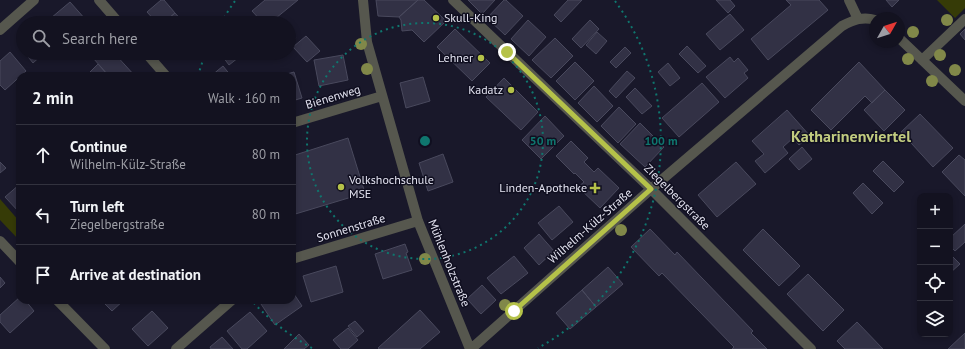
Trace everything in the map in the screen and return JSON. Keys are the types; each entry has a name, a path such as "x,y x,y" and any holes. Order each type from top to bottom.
{"street":[{"path":"0,30 34,0"},
{"path":"99,0 113,16"},
{"name":"Mühlenholzstraße","path":"363,0 367,42 418,221 470,349"},
{"name":"Ziegelbergstraße","path":"453,0 651,189 811,349"},
{"path":"850,0 858,19 869,19"},
{"name":"Wilhelm-Külz-Straße","path":"470,349 651,189 842,26 858,19"},
{"path":"922,60 965,19"},
{"path":"905,44 965,102"},
{"path":"152,60 163,72"},
{"name":"Bienenweg","path":"296,122 382,96"},
{"name":"Sonnenstraße","path":"296,258 418,221"},
{"path":"0,241 16,258"},
{"path":"61,304 105,349"},
{"path":"176,349 227,304"}],"green space":[{"path":"937,0 965,0 965,8 955,18"},
{"path":"0,199 16,217 16,237 0,220"}],"building":[{"path":"161,0 164,0 175,13 171,16 151,16 147,12"},
{"path":"265,0 298,0 278,16 257,16 252,11"},
{"path":"376,0 418,0 399,17 378,16"},
{"path":"418,0 424,0 446,21 424,42 412,30 402,31 401,20 399,17"},
{"path":"468,0 495,0 482,14"},
{"path":"504,0 506,0 523,16 505,35 487,18"},
{"path":"568,0 582,0 561,22 554,15"},
{"path":"716,0 730,0 735,6 728,13"},
{"path":"786,0 819,0 828,10 768,60 751,39 791,5"},
{"path":"886,0 899,0 892,7"},
{"path":"70,2 82,16 53,16"},
{"path":"730,14 744,30 720,50 706,34"},
{"path":"528,20 546,37 529,56 511,39"},
{"path":"590,20 599,29 581,48 572,39"},
{"path":"455,29 490,63 472,81 437,47"},
{"path":"965,29 965,40 960,34"},
{"path":"597,32 607,41 596,54 586,45"},
{"path":"306,36 320,51 307,62 296,50 296,44"},
{"path":"555,38 573,56 551,78 532,60"},
{"path":"687,46 706,66 698,73 679,54"},
{"path":"625,47 631,53 616,68 610,62"},
{"path":"10,52 26,71 16,72 16,80 5,90 0,85 0,61"},
{"path":"343,55 348,80 319,86 314,60"},
{"path":"730,57 734,62 738,58 748,70 744,73 748,78 725,98 706,77"},
{"path":"95,60 120,60 131,72 105,72"},
{"path":"225,60 235,60 229,65"},
{"path":"575,62 594,81 575,100 556,81"},
{"path":"859,62 885,90 872,103 865,96 831,130 811,110"},
{"path":"668,63 680,78 670,86 658,72"},
{"path":"98,64 105,72 90,72"},
{"path":"223,66 228,72 216,72"},
{"path":"627,71 635,78 616,98 609,91"},
{"path":"423,77 430,101 406,108 400,83"},
{"path":"296,78 302,98 296,100"},
{"path":"504,78 538,112 521,130 486,97"},
{"path":"702,83 719,102 679,137 662,118"},
{"path":"594,86 613,106 597,122 578,103"},
{"path":"635,88 652,106 642,114 626,97"},
{"path":"885,90 905,110 884,131 864,110"},
{"path":"619,107 636,124 618,143 601,126"},
{"path":"787,110 810,136 799,145 793,138 783,147 788,153 765,173 755,161 764,154 752,141"},
{"path":"920,114 953,148 933,167 901,132"},
{"path":"545,116 564,136 541,159 522,140"},
{"path":"640,123 664,147 645,167 620,144"},
{"path":"348,138 365,193 296,214 296,155"},
{"path":"571,141 588,158 584,162 594,172 598,168 619,188 600,208 578,187 584,182 556,156"},
{"path":"802,147 812,159 799,170 789,159"},
{"path":"443,154 453,182 428,191 419,163"},
{"path":"959,155 965,160 965,196 942,172"},
{"path":"883,161 904,182 894,192 873,171"},
{"path":"0,162 6,168 0,173"},
{"path":"736,162 756,184 717,217 698,195"},
{"path":"863,183 883,203 872,214 853,193"},
{"path":"16,187 16,209 5,197"},
{"path":"559,206 573,222 552,240 538,223"},
{"path":"965,224 965,242 955,251 953,249 953,235"},
{"path":"650,229 675,255 677,252 753,331 751,333 767,349 732,349 734,347 662,273 659,276 631,247"},
{"path":"763,229 800,266 779,286 743,250"},
{"path":"539,234 554,251 539,265 524,248"},
{"path":"405,244 408,252 406,253 412,270 383,279 375,254"},
{"path":"514,256 528,273 501,294 487,278"},
{"path":"953,257 960,264 953,270"},
{"path":"336,266 343,292 311,302 303,276"},
{"path":"608,267 623,284 596,307 582,290"},
{"path":"808,274 844,310 823,331 787,294"},
{"path":"0,277 5,283 0,288"},
{"path":"482,285 496,300 481,314 467,299"},
{"path":"582,290 596,307 570,329 556,313"},
{"path":"296,297 302,306 275,325 261,304 296,304"},
{"path":"16,301 16,304 28,304 34,311 10,333 0,322 0,315"},
{"path":"105,304 120,304 112,311"},
{"path":"420,310 440,332 420,349 378,348"},
{"path":"152,311 168,328 148,346 132,329"},
{"path":"250,312 267,331 247,349 242,349 227,331"},
{"path":"355,321 364,331 357,337 348,326"},
{"path":"857,322 883,349 845,349 837,341"},
{"path":"348,328 358,340 348,349 341,349 333,340"},
{"path":"965,333 965,349 948,349"},
{"path":"299,334 309,345 304,349 284,349"},
{"path":"222,337 233,349 211,349 210,347"}],"place":[{"name":"Skull-King","path":"436,18"},
{"name":"Lehner","path":"481,58"},
{"name":"Kadatz","path":"511,90"},
{"name":"Volkshochschule MSE","path":"341,187"},
{"name":"Linden-Apotheke","path":"595,188"}],"district":[{"name":"Katharinenviertel","path":"851,136"}],"route":[{"path":"507,52 651,189 514,311"}]}
